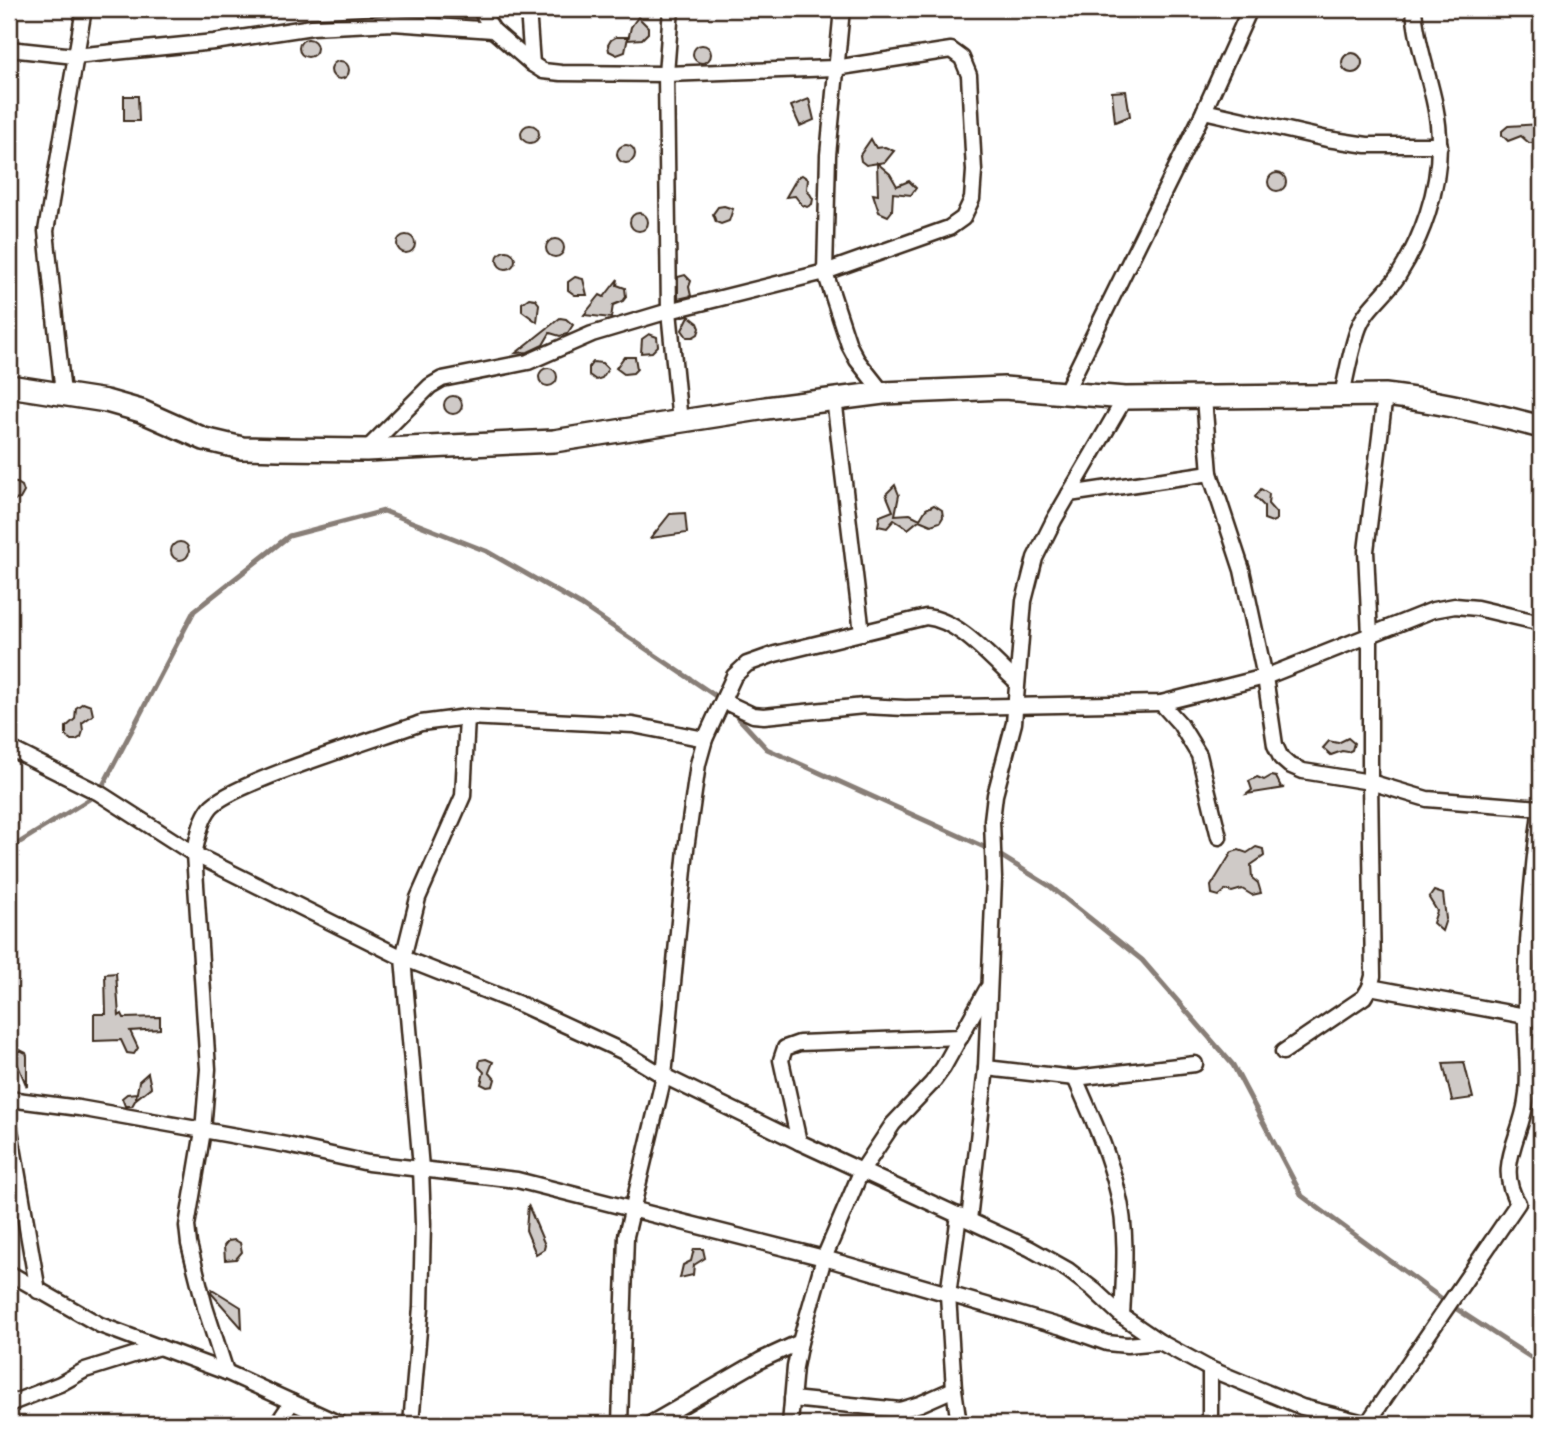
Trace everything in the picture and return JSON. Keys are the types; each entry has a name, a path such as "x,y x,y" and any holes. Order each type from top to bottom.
{"main road":[{"path":"9,386 106,401 141,411 204,439 242,448 366,450 554,441 834,398 883,393 1004,388 1125,398 1385,396 1423,399 1475,409 1541,427"}],"street":[{"path":"62,394 46,231 84,9"},
{"path":"366,450 430,386 442,379 528,362 592,334 669,311 825,272 949,228 963,218 972,199 974,171 969,75 962,58 951,50 835,68 666,74 561,74 543,71 532,64 493,30 480,9"},
{"path":"528,9 532,64"},
{"path":"671,9 666,74 669,311 680,422"},
{"path":"842,9 828,155 825,272 849,345 857,360 883,393"},
{"path":"1065,393 1204,111 1250,9"},
{"path":"1342,395 1359,326 1398,276 1427,217 1434,188 1440,145 1434,102 1418,45 1413,9"},
{"path":"9,49 75,56 214,42 312,27 393,23 493,30"},
{"path":"1204,111 1327,139 1367,145 1440,145"},
{"path":"1283,1052 1364,997 1370,987 1374,957 1370,636 1366,551 1385,396"},
{"path":"834,398 862,633"},
{"path":"960,1424 954,1389 948,1295 964,1217 986,1068 994,879 992,820 995,795 1012,734 1024,601 1035,558 1125,398"},
{"path":"9,748 99,793 194,854 403,958 522,1005 624,1052 664,1076 861,1172 964,1217 1068,1270 1122,1316 1160,1342 1210,1369 1302,1407 1368,1424 1518,1203 1510,1191 1507,1176 1527,1099 1525,1015 1535,963 1530,914 1541,807 1440,801 1370,782 1303,771 1281,758 1275,745 1265,677 1242,570 1210,473 1204,398"},
{"path":"1069,494 1210,473"},
{"path":"723,701 753,715 764,716 864,706 905,708 1161,704 1265,677 1433,610 1455,606 1478,608 1541,623"},
{"path":"620,1424 626,1236 664,1076 686,849 698,764 705,739 734,676 747,664 775,654 926,617 941,618 957,628 1017,682"},
{"path":"1161,704 1180,724 1199,755 1219,837"},
{"path":"226,1372 205,1307 187,1226 203,1131 208,1069 194,854 203,821 211,807 225,795 272,776 421,723 467,717 633,725 705,739"},
{"path":"411,1424 422,1270 421,1168 403,958 418,898 463,796 467,717"},
{"path":"790,1424 800,1342 824,1258 861,1172 893,1124 932,1083 990,984"},
{"path":"1370,987 1541,1019"},
{"path":"799,1142 780,1060 782,1053 791,1044 961,1037"},
{"path":"986,1068 1075,1078 1195,1064"},
{"path":"1075,1078 1098,1131 1118,1194 1125,1257 1122,1316"},
{"path":"9,1099 79,1108 342,1158 517,1180 824,1258 1008,1311 1107,1343 1128,1345 1160,1342"},
{"path":"9,1124 38,1291"},
{"path":"9,1273 100,1325 226,1372 341,1424"},
{"path":"650,1424 761,1360 800,1342"},
{"path":"9,1404 60,1384 85,1370 159,1347"},
{"path":"1210,1369 1210,1424"},
{"path":"792,1399 900,1410 920,1405 954,1389"},
{"path":"277,1424 292,1402"}],"building":[{"path":"638,17 648,27 648,33 642,39 628,40 631,27"},
{"path":"616,37 628,37 625,52 617,55 609,51 608,45"},
{"path":"308,39 314,42 317,48 314,54 308,57 302,54 299,48 302,42"},
{"path":"702,45 708,48 711,54 708,60 702,63 696,60 693,54 696,48"},
{"path":"1352,53 1359,56 1362,63 1359,70 1352,73 1345,70 1342,63 1345,56"},
{"path":"340,61 346,64 349,70 346,76 340,79 334,76 331,70 334,64"},
{"path":"1126,91 1130,116 1115,122 1112,92"},
{"path":"124,96 138,96 139,121 124,121"},
{"path":"809,99 814,120 800,126 791,106"},
{"path":"1541,124 1541,136 1535,143 1529,143 1521,136 1508,141 1502,135 1502,131 1508,126"},
{"path":"530,125 536,128 539,134 536,140 530,143 524,140 521,134 524,128"},
{"path":"871,139 876,148 885,147 894,151 885,162 866,165 861,161 860,155"},
{"path":"626,145 632,148 635,154 632,160 626,163 620,160 617,154 620,148"},
{"path":"877,163 890,174 897,186 909,181 916,188 911,195 893,193 892,211 888,216 879,212 873,194 878,195"},
{"path":"1277,173 1283,176 1286,182 1283,188 1277,191 1271,188 1268,182 1271,176"},
{"path":"802,175 808,179 807,189 813,199 812,204 807,207 795,196 786,197 797,178"},
{"path":"718,207 733,209 729,221 721,224 716,222 713,214"},
{"path":"639,213 645,216 648,222 645,228 639,231 633,228 630,222 633,216"},
{"path":"406,235 412,238 415,244 412,250 406,253 400,250 397,244 400,238"},
{"path":"555,239 561,242 564,248 561,254 555,257 549,254 546,248 549,242"},
{"path":"502,251 510,251 515,260 513,267 502,269 497,264 497,256"},
{"path":"685,275 691,281 691,296 678,299 678,277"},
{"path":"575,277 583,279 587,295 575,295 568,290 568,282"},
{"path":"618,279 617,285 625,288 626,297 613,305 611,318 584,315 600,295 604,297"},
{"path":"529,298 535,299 539,304 537,322 522,311 522,303"},
{"path":"689,316 700,328 698,334 693,337 687,337 682,330"},
{"path":"560,318 573,325 567,334 560,336 550,333 543,345 528,352 516,353"},
{"path":"649,334 657,337 658,346 652,352 641,353 642,339"},
{"path":"624,357 635,357 637,369 633,373 624,374 616,368"},
{"path":"593,362 602,363 608,369 602,378 596,380 589,375 589,367"},
{"path":"548,368 554,371 557,377 554,383 548,386 542,383 539,377 542,371"},
{"path":"453,396 459,399 462,405 459,411 453,414 447,411 444,405 447,399"},
{"path":"9,482 22,486 24,492 20,499 9,501"},
{"path":"895,485 899,495 895,515 910,514 920,519 926,509 934,505 942,510 943,517 940,522 931,525 919,520 908,529 894,520 887,528 878,526 880,516 893,511 886,494"},
{"path":"1261,489 1269,494 1268,504 1276,513 1276,520 1272,522 1264,519 1264,506 1255,497"},
{"path":"685,513 687,533 651,538 670,514"},
{"path":"180,542 186,545 189,551 186,557 180,560 174,557 171,551 174,545"},
{"path":"83,703 91,706 93,715 82,723 81,737 71,740 66,736 66,727 75,719 76,708"},
{"path":"1348,738 1354,743 1352,750 1348,752 1331,755 1323,748 1329,741 1338,743"},
{"path":"1271,776 1276,777 1281,787 1285,788 1247,794 1252,790 1249,781 1257,777 1264,780"},
{"path":"1256,847 1263,849 1264,856 1251,865 1252,878 1258,883 1261,893 1252,895 1242,889 1232,892 1226,890 1219,896 1212,894 1211,886 1232,852 1239,850 1247,853"},
{"path":"1434,891 1443,894 1446,919 1442,931 1433,923 1437,911 1429,898"},
{"path":"116,973 119,1016 160,1017 160,1029 130,1031 138,1048 134,1054 127,1053 121,1040 94,1041 94,1014 106,1014 105,974"},
{"path":"20,1050 27,1056 27,1087 14,1056"},
{"path":"480,1060 493,1062 489,1072 495,1079 493,1086 487,1087 481,1084 484,1072 479,1067"},
{"path":"1464,1062 1473,1098 1452,1101 1443,1063"},
{"path":"148,1073 151,1087 136,1099 132,1106 125,1106 122,1098 136,1093 136,1098 139,1081"},
{"path":"528,1205 545,1245 544,1249 536,1254 526,1230"},
{"path":"235,1240 240,1243 242,1252 236,1259 225,1260 224,1246 228,1241"},
{"path":"694,1249 703,1249 705,1258 694,1265 693,1275 680,1278 683,1265 691,1261"},
{"path":"212,1289 241,1307 242,1328 211,1293"}],"waterway":[{"path":"9,849 99,793 194,611 289,536 384,511 486,551 581,605 720,699"},
{"path":"732,711 767,749 993,851 1051,887 1142,960 1233,1065 1302,1196 1449,1304 1541,1364"}]}
